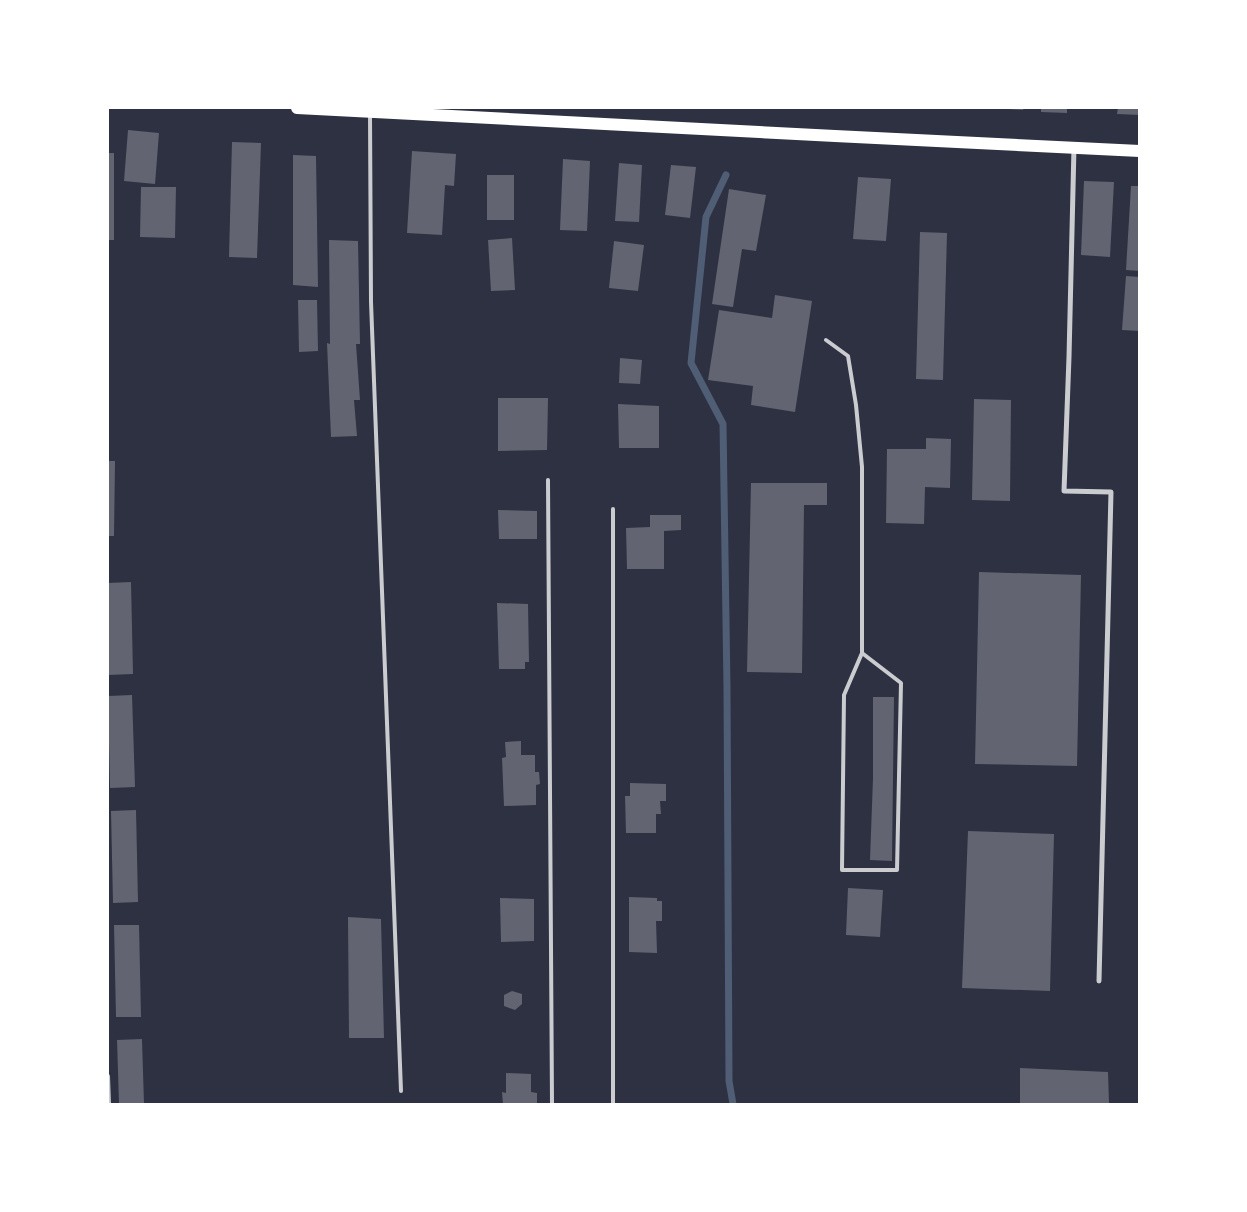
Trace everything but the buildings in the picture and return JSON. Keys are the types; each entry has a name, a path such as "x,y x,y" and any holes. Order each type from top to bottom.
{"main road":[{"path":"297,108 1140,151"}],"street":[{"path":"1074,147 1064,491 1112,492 1099,981"}],"lane":[{"path":"370,111 371,302 401,1091"},
{"path":"826,340 848,356 857,414 862,466 862,653 844,696 842,870 897,870 901,683 862,653"},
{"path":"548,480 552,1104"},
{"path":"613,509 613,1104"},
{"path":"108,1076 109,1104"}],"waterway":[{"path":"726,175 706,217 691,363 723,424 727,687 729,1081 733,1104"}]}
